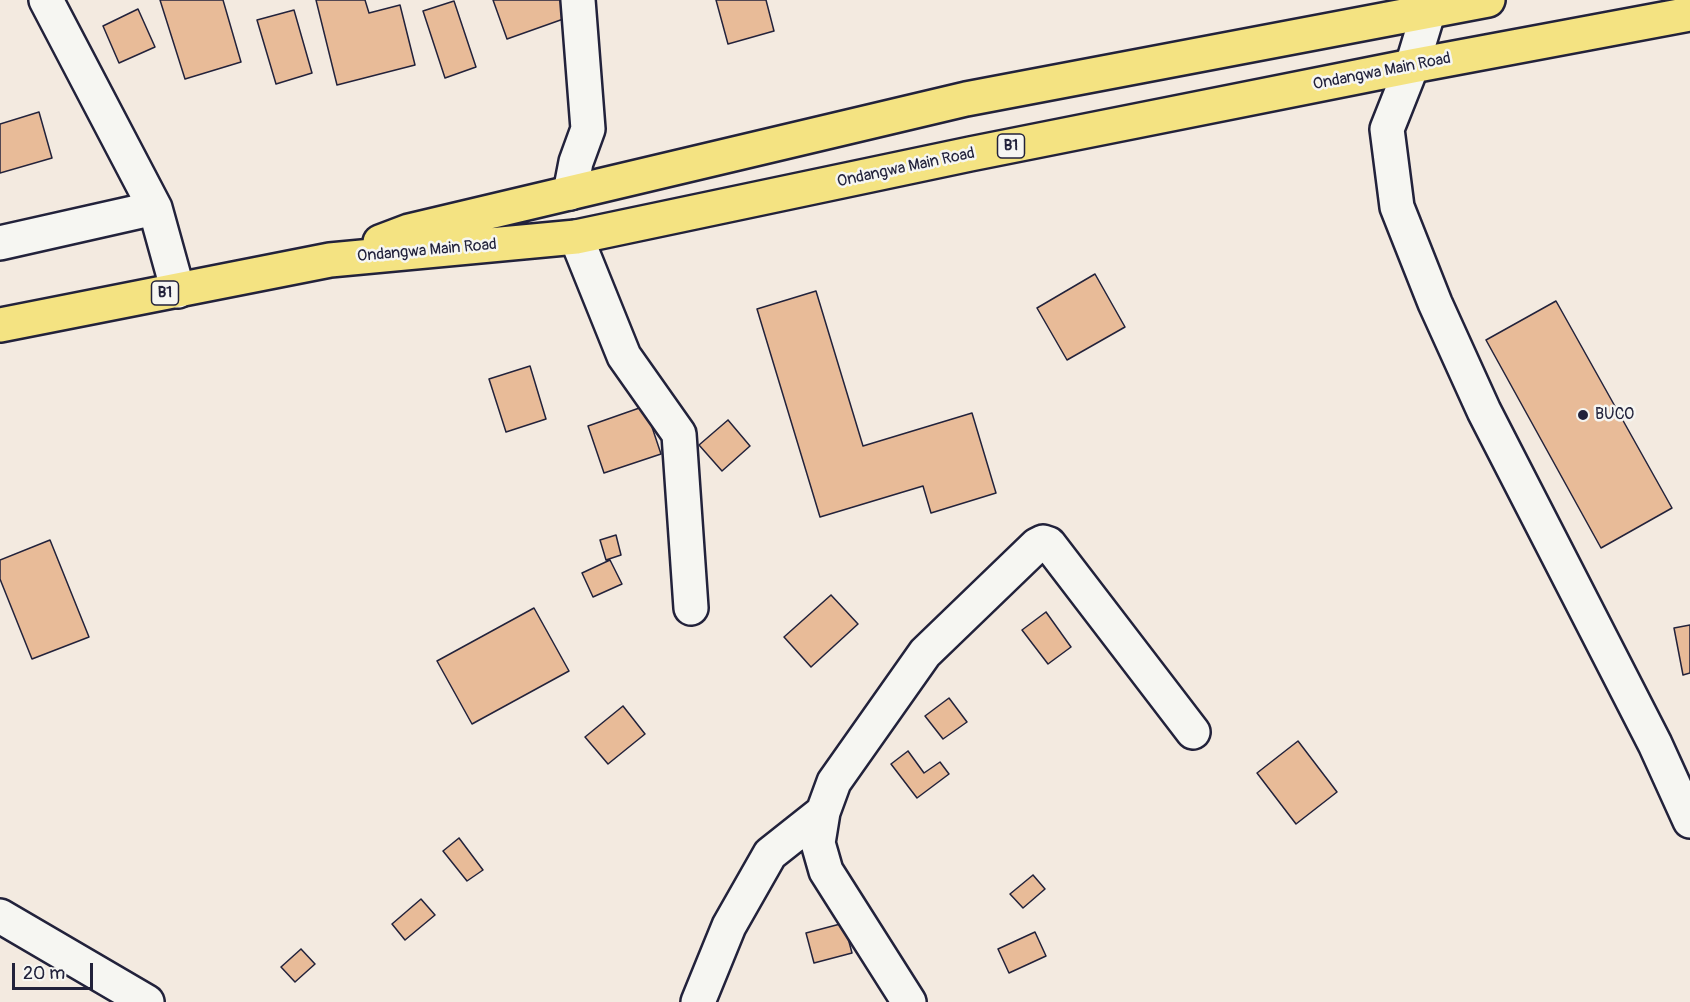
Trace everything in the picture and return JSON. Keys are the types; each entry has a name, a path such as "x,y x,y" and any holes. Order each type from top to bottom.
{"main road":[{"name":"Ondangwa Main Road","path":"330,260 409,231 966,99 1429,6 1488,0"},
{"name":"Ondangwa Main Road","path":"0,325 330,260 576,237 982,152 1412,66 1690,14"}],"street":[{"path":"46,0 155,208 178,291"},
{"path":"570,193 576,162 588,129 578,0"},
{"path":"1429,6 1412,66 1388,129 1397,207 1435,303 1484,411 1655,744 1690,821"},
{"path":"0,243 155,208"},
{"path":"576,237 624,356 679,435 691,608"},
{"path":"909,1002 826,871 818,843 823,812 834,782 925,653 1037,545 1043,542 1049,544 1193,732"},
{"path":"698,1002 729,926 770,854 823,812"},
{"path":"0,916 147,1002"}],"building":[{"path":"160,0 223,0 241,62 185,79"},
{"path":"316,0 365,0 369,13 400,5 415,65 337,85"},
{"path":"493,0 563,0 569,17 507,39"},
{"path":"716,0 766,0 774,31 728,44"},
{"path":"454,1 476,67 445,78 423,11"},
{"path":"138,9 155,47 119,63 103,26"},
{"path":"294,10 312,73 276,84 257,20"},
{"path":"39,112 52,158 0,173 0,124"},
{"path":"1095,274 1125,327 1067,360 1037,308"},
{"path":"816,291 863,446 972,413 996,493 931,513 923,486 820,517 757,309"},
{"path":"1556,301 1672,508 1601,548 1486,340"},
{"path":"530,366 546,419 506,432 489,379"},
{"path":"645,406 661,454 604,473 588,426"},
{"path":"728,420 750,446 722,471 699,445"},
{"path":"616,535 621,555 606,560 600,540"},
{"path":"50,540 89,637 32,659 0,579 0,560"},
{"path":"610,560 622,584 593,597 582,573"},
{"path":"831,595 858,624 811,667 784,637"},
{"path":"534,608 569,671 472,724 437,661"},
{"path":"1046,612 1071,647 1048,664 1022,630"},
{"path":"1690,625 1690,673 1683,675 1674,628"},
{"path":"949,698 967,722 943,739 925,716"},
{"path":"623,706 645,734 608,764 585,737"},
{"path":"1298,741 1337,792 1296,824 1257,773"},
{"path":"908,751 924,773 940,762 949,774 917,798 891,764"},
{"path":"459,838 483,870 467,881 443,851"},
{"path":"1033,875 1045,889 1023,908 1010,894"},
{"path":"421,899 435,915 405,940 392,924"},
{"path":"844,923 852,953 814,963 806,933"},
{"path":"1035,932 1046,956 1009,973 998,949"},
{"path":"301,949 315,964 295,982 281,967"}],"place":[{"name":"BUCO","path":"1583,415"}]}
